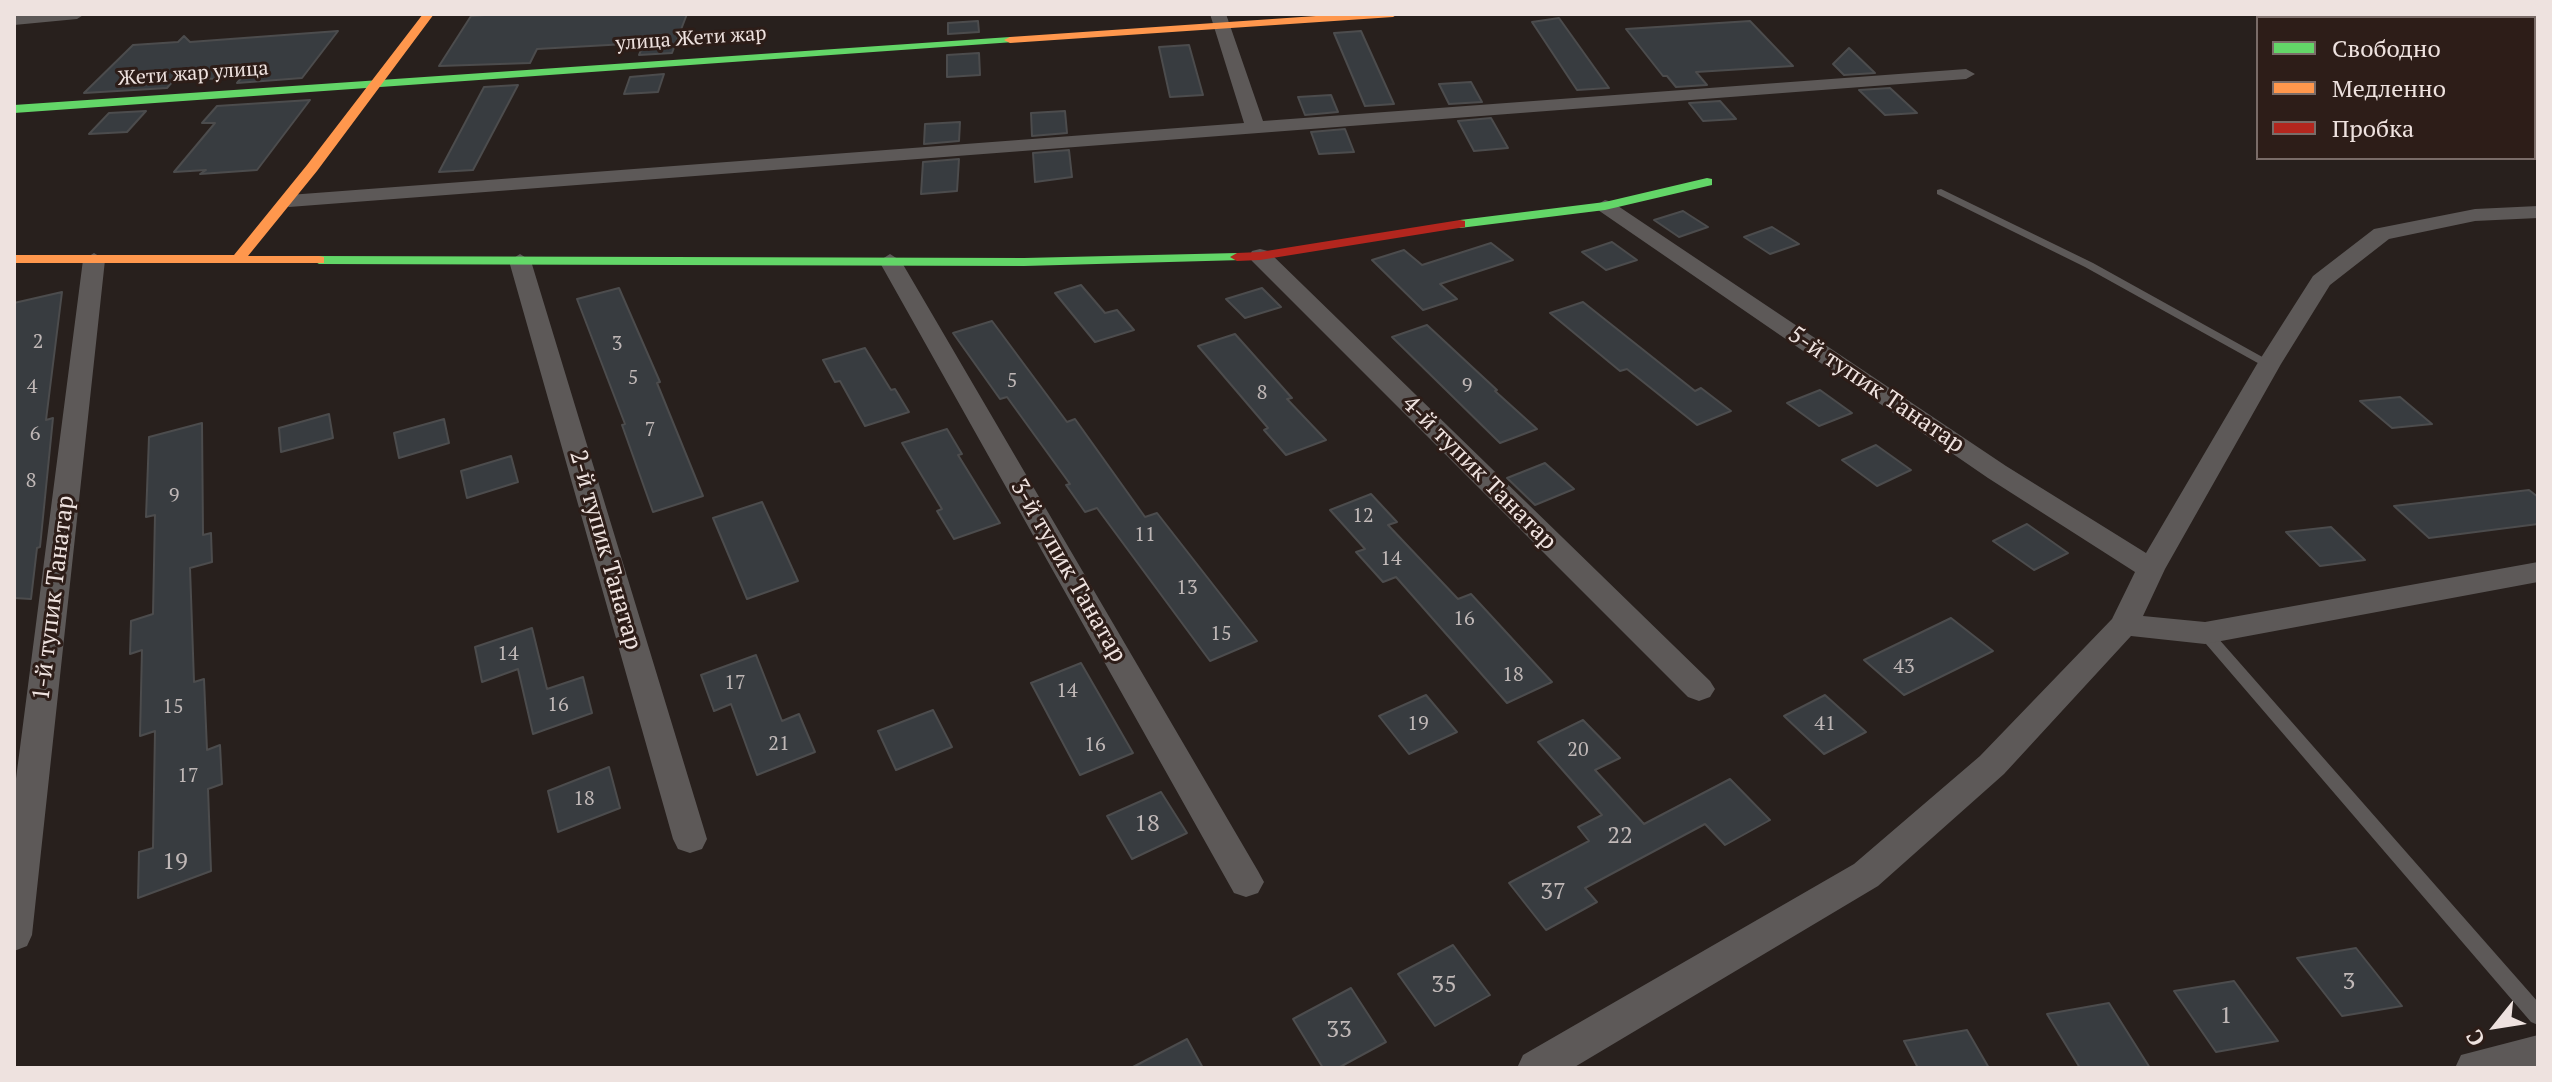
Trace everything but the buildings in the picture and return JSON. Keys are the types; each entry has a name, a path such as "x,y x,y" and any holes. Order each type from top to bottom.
{"street":[{"path":"14,20 77,14"},
{"path":"239,258 289,201 374,83 429,14"},
{"name":"улица Жети жар","path":"374,83 1220,20 1393,14"},
{"path":"1220,20 1256,129"},
{"path":"289,201 1966,74"},
{"name":"Жети жар улица","path":"14,109 374,83"},
{"path":"14,259 1024,262 1260,256 1422,229 1605,206 1707,182"},
{"name":"5-й тупик Танатар","path":"1605,206 1997,472 2151,569"},
{"path":"1537,1068 1866,875 1992,765 2124,625 2151,569 2269,364 2321,281 2382,234 2475,215 2538,212"},
{"name":"4-й тупик Танатар","path":"1260,256 1699,689"},
{"name":"1-й тупик Танатар","path":"14,935 94,260"},
{"name":"2-й тупик Танатар","path":"520,261 690,839"},
{"name":"3-й тупик Танатар","path":"890,261 1246,882"},
{"path":"2124,625 2205,633 2538,572"},
{"path":"2475,1068 2538,1053"}],"lane":[{"path":"1941,192 2089,265 2269,364"},
{"path":"2205,633 2538,1016"}],"traffic: fast":[{"path":"14,109 1010,40"},
{"path":"1460,224 1605,206 1707,182"},
{"path":"319,260 1024,262 1237,257"}],"traffic: slow":[{"path":"239,258 429,14"},
{"path":"1010,40 1393,14"},
{"path":"14,259 319,260"}],"traffic: jam":[{"path":"1237,257 1460,224"}]}
